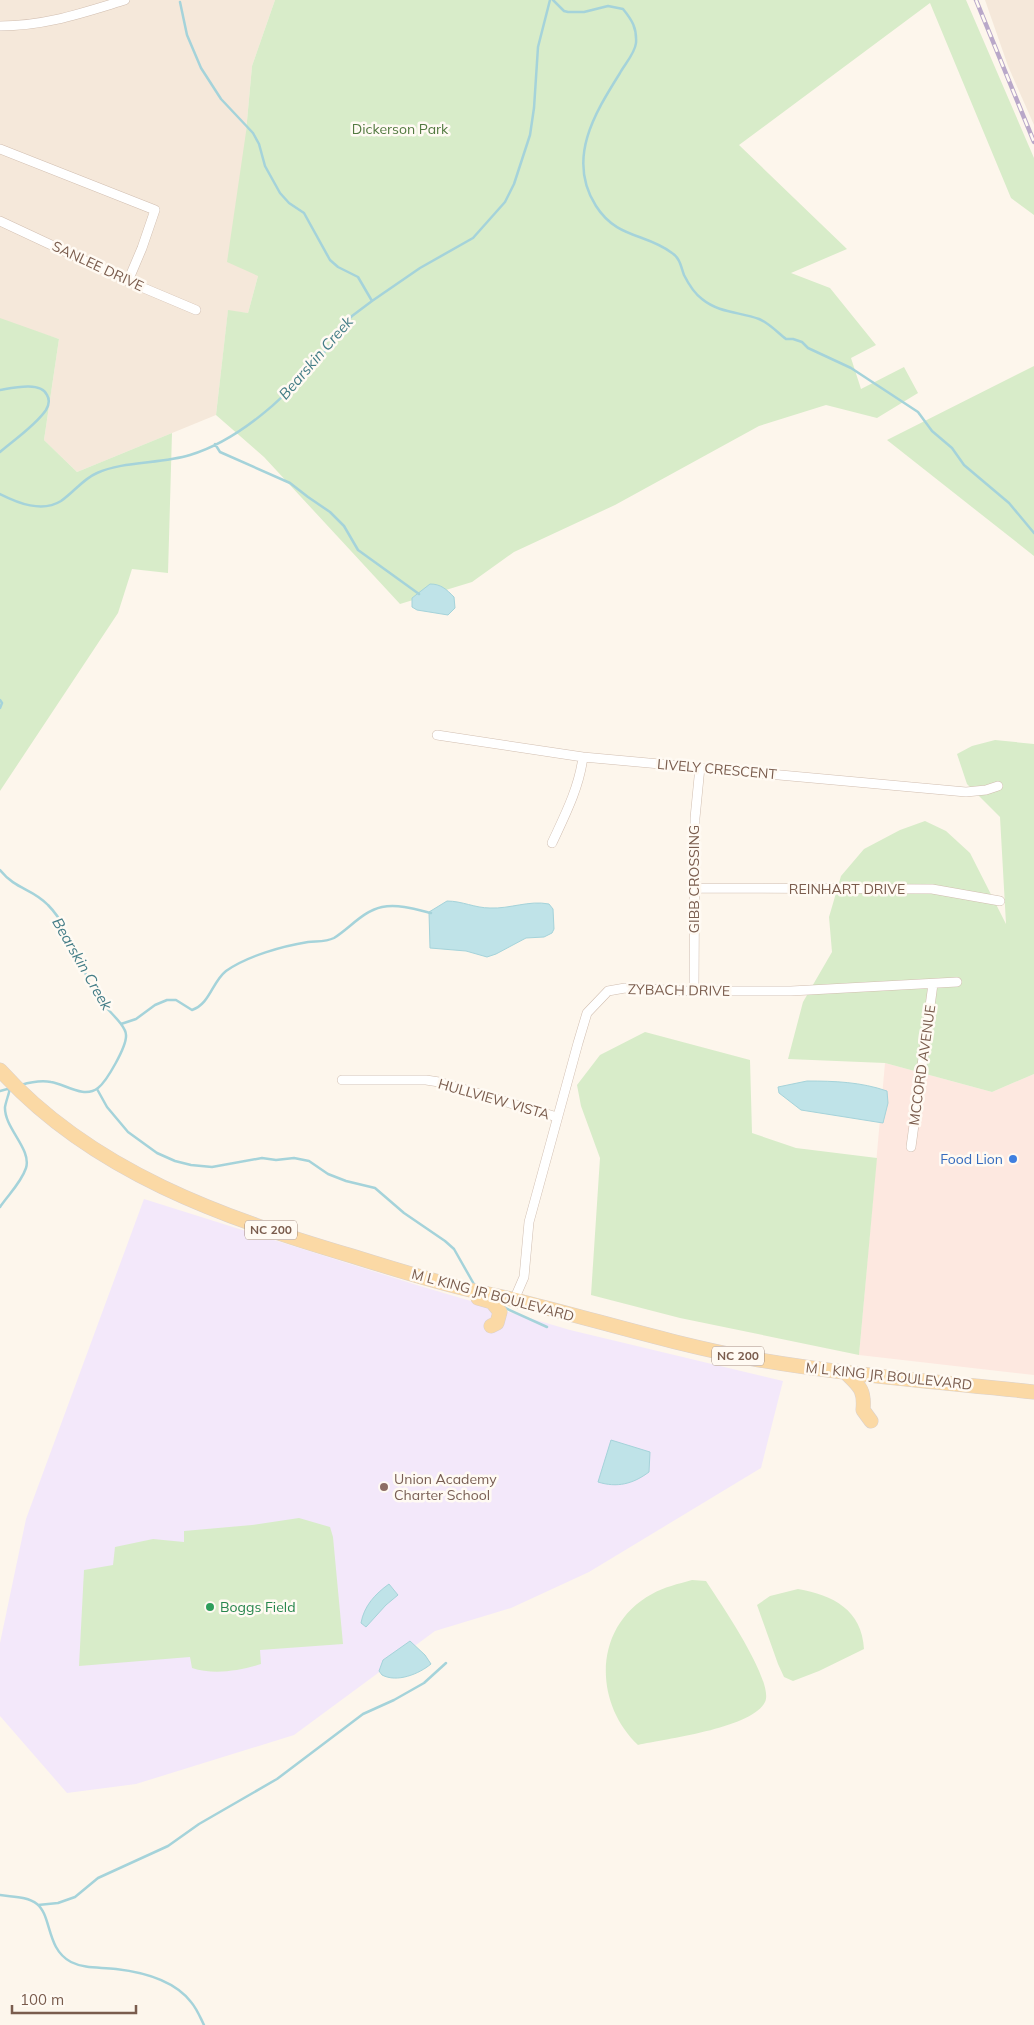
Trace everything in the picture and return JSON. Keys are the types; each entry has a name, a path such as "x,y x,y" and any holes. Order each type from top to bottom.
{"main road":[{"name":"M L KING JR BOULEVARD","path":"0,1070 53,1120 91,1148 130,1172 183,1198 304,1242 460,1288 514,1300 677,1343 752,1359 845,1372 1034,1392"},
{"path":"304,1242 334,1256 492,1302 500,1312 497,1323 491,1326"},
{"path":"845,1372 862,1390 864,1398 863,1410 871,1421"}],"street":[{"path":"0,26 53,22 125,0"},
{"path":"0,149 155,210 128,281"},
{"name":"SANLEE DRIVE","path":"0,222 196,310"},
{"name":"LIVELY CRESCENT","path":"437,735 583,757 966,792 986,790 998,786"},
{"path":"552,843 576,790 581,776 583,757"},
{"name":"GIBB CROSSING","path":"694,991 694,818 700,767"},
{"name":"REINHART DRIVE","path":"693,888 932,889 1000,901"},
{"name":"ZYBACH DRIVE","path":"514,1300 524,1277 530,1222 557,1117 587,1013 608,991 625,988 694,991 792,991 957,982"},
{"name":"MCCORD AVENUE","path":"911,1147 933,984"},
{"name":"HULLVIEW VISTA","path":"342,1080 426,1080 439,1082 557,1117"}],"shaded area":[{"path":"0,0 275,0 252,66 246,132 258,276 248,313 228,311 216,415 77,472 44,440 59,339 0,320"},
{"path":"985,0 1034,0 1034,125 1008,66"},
{"path":"885,1063 992,1092 1034,1074 1034,1375 859,1355"},
{"name":"Union Academy Charter School","path":"144,1199 420,1286 570,1330 783,1381 761,1468 589,1572 511,1608 435,1631 294,1735 136,1784 67,1793 0,1716 0,1643 26,1519"}],"green space":[{"name":"Dickerson Park","path":"275,0 966,0 1034,158 1034,215 1011,198 930,3 739,145 847,249 791,273 830,288 876,345 851,358 861,389 904,367 918,393 877,418 826,405 759,426 615,505 514,552 472,582 400,604 264,457 216,415 228,310 248,313 258,276 227,262 246,132 252,66"},
{"path":"0,318 59,339 44,440 77,472 172,433 168,573 132,569 118,613 0,791"},
{"path":"1034,366 1034,556 887,440"},
{"path":"995,740 1034,744 1034,1074 992,1092 885,1063 788,1059 803,1002 832,952 829,917 841,876 864,849 900,830 925,821 946,831 970,853 1006,924 1000,817 967,784 957,754 972,746"},
{"path":"645,1032 750,1060 752,1133 796,1148 877,1158 859,1355 680,1318 591,1295 600,1158 581,1106 577,1085 600,1055"},
{"name":"Boggs Field","path":"299,1518 330,1527 333,1537 343,1644 260,1650 261,1664 244,1669 226,1671 192,1668 190,1657 79,1666 84,1570 113,1565 115,1547 153,1539 184,1542 184,1531 252,1525"},
{"path":"692,1580 706,1581 733,1623 762,1677 766,1692 765,1702 757,1711 744,1719 727,1725 687,1736 638,1745 623,1727 613,1708 607,1687 606,1665 610,1645 619,1625 633,1608 652,1594"},
{"path":"798,1589 823,1595 834,1600 851,1614 858,1624 864,1649 819,1671 793,1681 784,1677 757,1605 770,1596"}],"water":[{"path":"430,584 443,587 454,597 455,608 448,615 417,610 412,607 412,598"},
{"path":"447,901 490,908 534,903 549,904 553,909 554,929 552,933 544,937 526,938 487,957 466,951 430,948 429,912"},
{"path":"807,1081 848,1083 887,1091 888,1103 883,1123 801,1110 779,1093 778,1087"},
{"path":"611,1440 650,1452 649,1472 625,1484 612,1485 598,1482"},
{"path":"389,1584 398,1595 366,1627 361,1623 367,1606"},
{"path":"410,1641 425,1655 431,1664 420,1671 401,1678 382,1675 379,1671 383,1660"}],"waterway":[{"name":"Bearskin Creek","path":"0,494 14,501 30,505 54,505 87,479 107,469 179,458 211,447 232,436 253,422 291,389 324,353 338,335 337,330 352,316 420,268 473,238 505,202 514,184 530,135 534,108 538,47 550,0"},
{"path":"553,0 564,11 568,12 584,12 608,6 623,9 635,29 636,43 634,51 601,104 587,137 584,154 587,188 604,217 622,230 652,242 675,255 692,288 699,297 709,304 722,310 763,321 786,339 802,342 808,348 851,368 918,412 932,431 952,448 964,465 1009,503 1034,533"},
{"path":"180,2 187,35 201,68 221,99 253,133 259,144 265,166 280,193 289,203 304,213 330,260 338,267 358,277 372,301"},
{"name":"Bearskin Creek","path":"0,390 26,386 39,388 44,391 49,401 46,410 36,421 0,452"},
{"path":"215,444 220,452 290,483 330,512 344,526 358,550 419,594"},
{"name":"Bearskin Creek","path":"0,700 2,703 0,708"},
{"name":"Bearskin Creek","path":"0,870 12,882 42,899 56,915 70,938 92,988 123,1027 126,1035 120,1055 111,1071 102,1084 93,1091 74,1090 47,1081 21,1085"},
{"path":"121,1024 136,1019 155,1005 167,1000 176,1000 192,1010 203,1003 226,971 244,961 288,946 334,938 375,909 388,906 431,913"},
{"name":"Bearskin Creek","path":"0,1207 21,1179 27,1161 22,1146 6,1115 5,1107 10,1088"},
{"path":"0,1091 11,1088"},
{"path":"97,1089 107,1107 128,1132 157,1153 175,1161 212,1167 262,1158 276,1160 294,1158 309,1161 328,1174 346,1181 375,1188 404,1213 454,1249 475,1286"},
{"path":"503,1307 547,1327"},
{"path":"38,1905 58,1903 75,1897 98,1878 168,1846 199,1824 277,1779 363,1714 394,1700 424,1683 446,1663"},
{"path":"0,1895 24,1898 37,1904 42,1909 57,1949 71,1962 87,1967 136,1972 157,1978 184,1994 197,2010 204,2025"}],"railway":[{"path":"976,0 1034,142"}],"place":[{"name":"Food Lion","path":"1013,1159"},
{"name":"Union Academy Charter School","path":"384,1487"},
{"name":"Boggs Field","path":"210,1607"}]}
